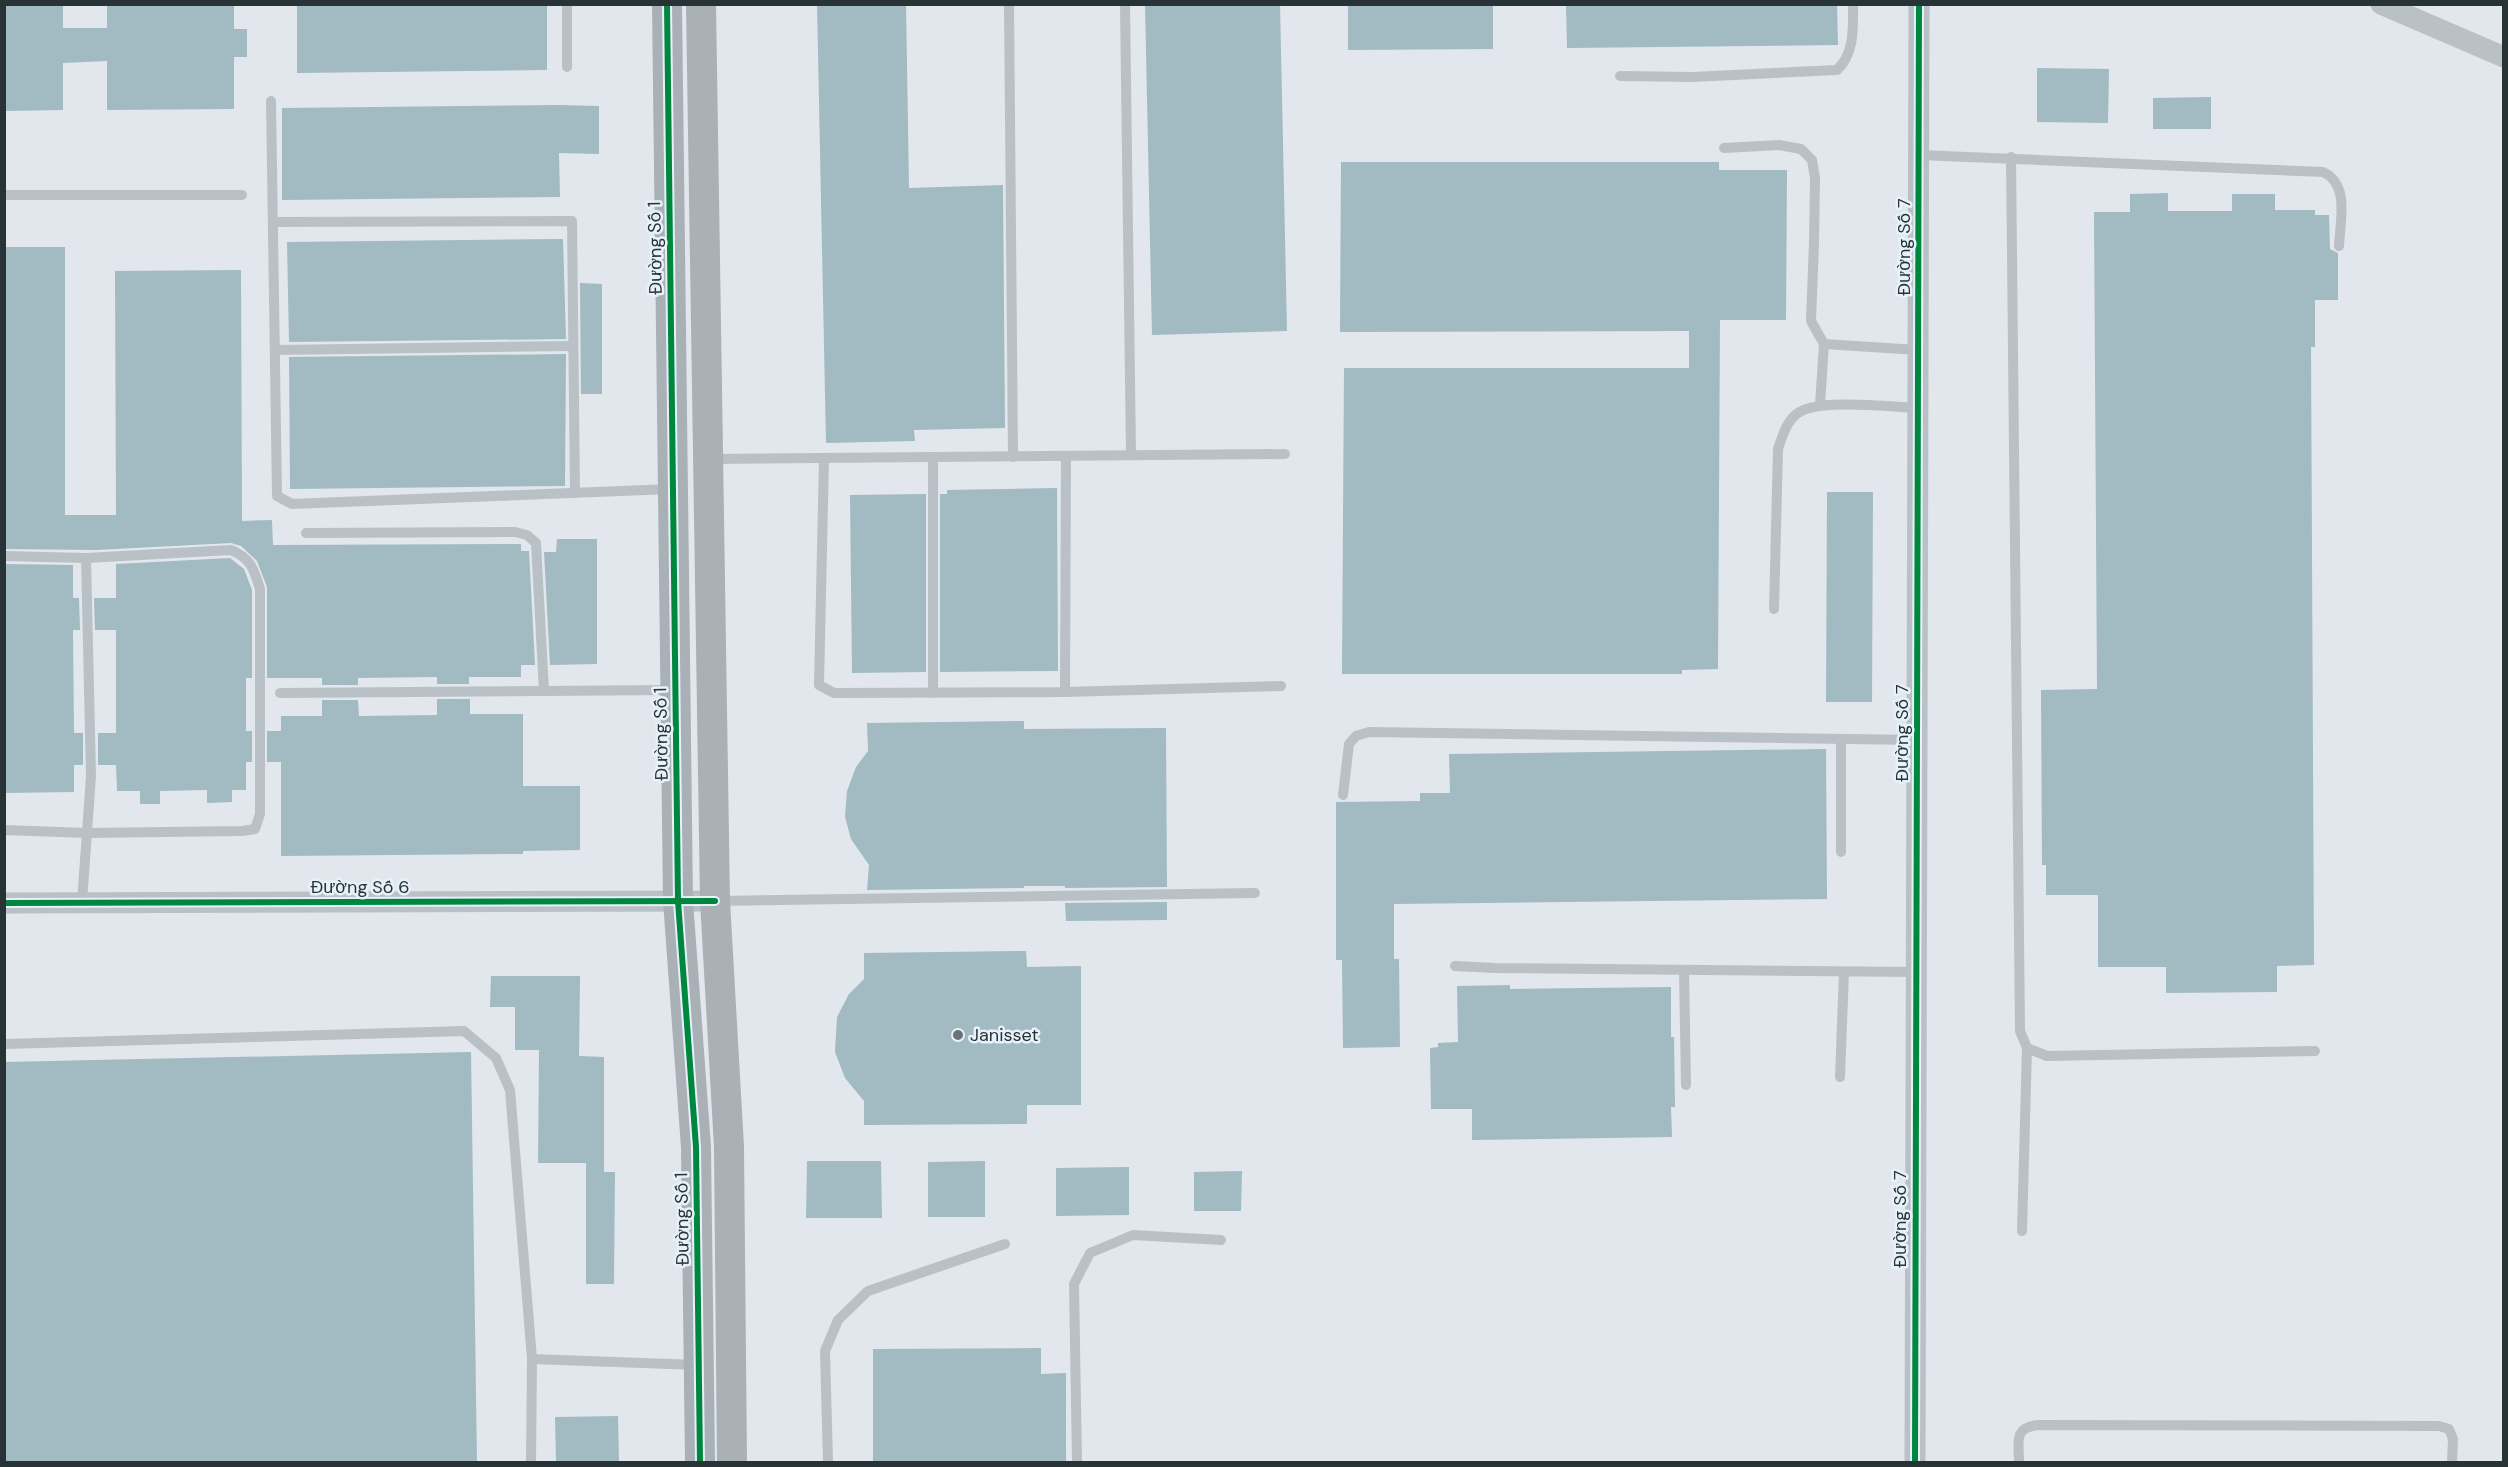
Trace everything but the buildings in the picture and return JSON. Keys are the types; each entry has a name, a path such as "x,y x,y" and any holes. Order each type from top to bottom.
{"street":[{"name":"Đường Số 1","path":"668,4 678,901 696,1147 700,1462"},
{"path":"701,4 715,901 729,1147 732,1462"},
{"name":"Đường Số 7","path":"1915,1462 1919,4"},
{"path":"2381,4 2504,57"},
{"name":"Đường Số 6","path":"4,903 715,901"}],"lane":[{"path":"567,4 567,67"},
{"path":"1009,4 1013,457"},
{"path":"1125,4 1131,455"},
{"path":"1620,76 1693,77 1837,70 1845,62 1852,42 1853,4"},
{"path":"271,101 277,496 292,504 673,489"},
{"path":"1724,148 1779,145 1801,149 1812,160 1815,178 1815,233 1811,321 1824,344 1820,405"},
{"path":"1919,155 2323,172 2338,182 2341,191 2339,246"},
{"path":"2011,158 2020,1031 2027,1048 2022,1231"},
{"path":"4,195 242,195"},
{"path":"273,222 572,221 575,493"},
{"path":"1824,344 1918,350"},
{"path":"275,350 573,346"},
{"path":"1773,609 1778,449 1785,429 1797,413 1820,405 1918,408"},
{"path":"708,459 1284,454"},
{"path":"1065,692 1066,456"},
{"path":"933,457 933,693"},
{"path":"824,458 819,685 834,693 1065,692 1281,686"},
{"path":"306,534 515,532 527,535 536,543 544,691"},
{"path":"4,556 86,558 231,550 249,560 254,568 260,589 260,814 255,829 87,833 4,830"},
{"path":"82,902 91,776 86,558"},
{"path":"280,693 676,690"},
{"path":"1343,795 1349,744 1356,736 1370,732 1917,740"},
{"path":"1841,739 1841,852"},
{"path":"715,901 1256,893"},
{"path":"1455,966 1916,972"},
{"path":"1684,970 1686,1084"},
{"path":"1840,1077 1844,972"},
{"path":"4,1044 464,1031 496,1058 510,1090 532,1359 531,1462"},
{"path":"2027,1048 2047,1056 2315,1051"},
{"path":"1077,1462 1074,1284 1090,1253 1133,1235 1221,1240"},
{"path":"828,1462 825,1351 838,1320 868,1291 1005,1244"},
{"path":"532,1359 699,1365"},
{"path":"2019,1462 2019,1436 2022,1429 2039,1425 2439,1426 2448,1429 2453,1439 2452,1462"}],"cycle path":[{"path":"667,4 678,901 696,1147 700,1462"},
{"path":"1915,1462 1919,4"},
{"path":"4,903 715,901"}],"place":[{"name":"Janisset","path":"958,1035"}]}
